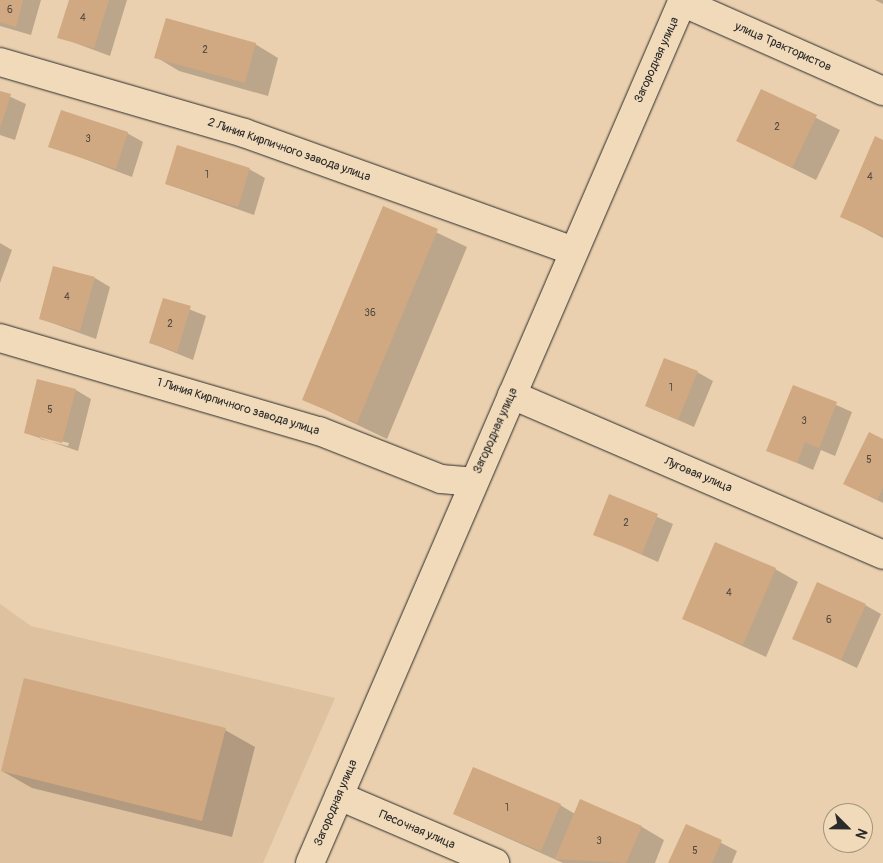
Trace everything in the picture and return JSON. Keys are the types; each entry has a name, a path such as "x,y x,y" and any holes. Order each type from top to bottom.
{"street":[{"name":"улица Трактористов","path":"683,1 883,91"},
{"name":"Загородная улица","path":"310,863 473,482 683,1"},
{"name":"2 Линия Кирпичного завода улица","path":"0,62 244,133 573,251"},
{"name":"1 Линия Кирпичного завода улица","path":"0,338 319,431 441,479 473,482"},
{"name":"Луговая улица","path":"512,395 883,555"},
{"name":"Песочная улица","path":"339,796 495,863"}],"shaded area":[{"path":"0,604 31,626 335,698 263,863 0,863"}],"building":[{"path":"0,0 23,0 16,27 0,22"},
{"path":"69,0 109,0 94,48 57,38"},
{"path":"166,18 256,43 245,83 154,58"},
{"path":"761,89 817,115 792,168 736,141"},
{"path":"0,91 11,94 0,128"},
{"path":"61,110 128,132 116,169 48,147"},
{"path":"875,136 883,140 883,236 840,217"},
{"path":"177,145 250,168 238,207 165,184"},
{"path":"383,206 438,229 357,423 302,400"},
{"path":"53,266 95,277 80,331 39,319"},
{"path":"163,298 191,306 177,352 149,343"},
{"path":"664,358 698,371 678,420 645,406"},
{"path":"37,379 76,389 62,443 24,433"},
{"path":"793,385 837,402 819,448 805,442 797,463 766,451"},
{"path":"869,432 883,439 883,488 877,500 843,484"},
{"path":"609,494 658,514 642,554 593,535"},
{"path":"715,542 776,568 743,645 682,619"},
{"path":"817,582 866,604 841,660 792,639"},
{"path":"24,678 226,728 202,821 1,771"},
{"path":"473,767 561,804 541,851 453,814"},
{"path":"580,799 642,826 626,863 555,859"},
{"path":"686,824 722,840 712,863 668,863"}]}
